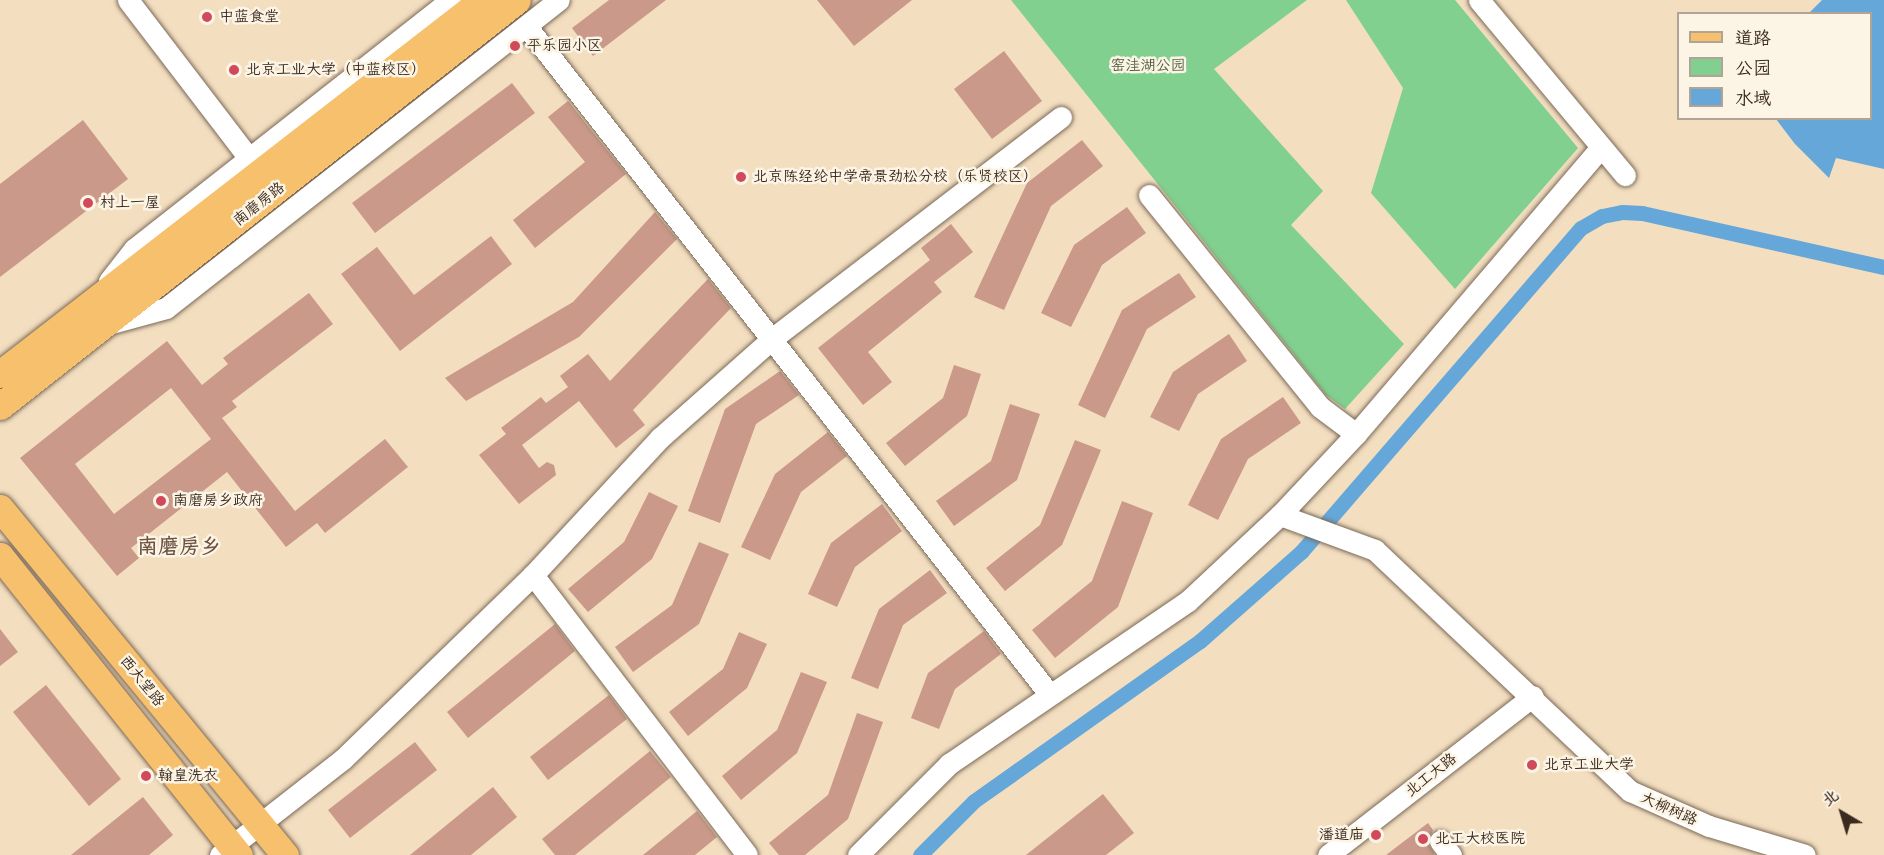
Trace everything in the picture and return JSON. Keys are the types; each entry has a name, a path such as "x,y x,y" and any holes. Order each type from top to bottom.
{"main road":[{"name":"南磨房路","path":"0,406 100,313 482,0"},
{"name":"南磨房路","path":"0,374 100,313 517,0"},
{"name":"西大望路","path":"0,508 285,855"},
{"path":"0,556 230,852"}],"street":[{"path":"128,0 248,157"},
{"path":"100,313 134,249 450,0"},
{"path":"100,313 166,309 559,0"},
{"path":"1479,0 1600,148 1625,175"},
{"path":"527,27 773,338 1050,696"},
{"path":"230,852 342,759 533,575 660,438 773,338 1061,117"},
{"path":"858,855 949,764 1188,601 1290,519 1356,434 1600,148"},
{"path":"1149,195 1320,407 1356,434"},
{"name":"大柳树路","path":"1290,519 1375,550 1533,696 1630,791 1708,826 1805,855"},
{"path":"533,575 747,855"},
{"name":"北工大路","path":"1328,855 1533,696"}],"green space":[{"name":"窑洼湖公园","path":"1011,0 1307,0 1214,69 1323,191 1291,225 1404,344 1345,409 1326,395"},
{"path":"1346,0 1455,0 1578,148 1455,289 1371,193 1403,88"}],"water":[{"path":"1822,0 1884,0 1884,169 1836,158 1829,178 1795,144 1777,120 1872,120 1872,12 1810,12"}],"building":[{"path":"609,0 666,0 593,56 572,28"},
{"path":"817,0 912,0 854,46"},
{"path":"1004,51 1042,101 992,139 954,89"},
{"path":"512,83 535,113 375,233 352,203"},
{"path":"568,101 626,174 535,248 513,220 585,162 548,117"},
{"path":"83,120 128,179 0,277 0,184"},
{"path":"1082,140 1103,166 1051,206 1004,310 974,297 1027,183"},
{"path":"1127,207 1146,233 1102,265 1071,327 1041,313 1074,245"},
{"path":"655,212 677,239 579,337 466,401 445,378 573,302"},
{"path":"951,224 973,252 934,282 942,292 868,352 892,382 863,405 818,348 930,260 921,248"},
{"path":"491,236 512,264 400,351 341,274 377,247 414,295"},
{"path":"1179,273 1196,297 1147,329 1105,418 1078,405 1122,310"},
{"path":"708,279 731,308 633,410 645,425 616,448 579,401 522,445 539,468 547,462 554,465 556,475 519,504 479,455 506,434 501,428 541,397 546,403 568,387 560,376 588,354 610,381"},
{"path":"309,293 333,324 232,401 237,407 222,418 295,511 385,439 408,467 325,533 317,523 286,547 227,472 131,548 139,558 117,576 20,458 167,341 202,385 228,364 223,358","holes":["171,388 211,439 114,514 75,464"]},
{"path":"1229,334 1247,361 1198,394 1179,431 1150,417 1173,372"},
{"path":"954,365 981,374 967,416 905,466 886,443 943,398"},
{"path":"780,371 799,395 756,424 720,523 688,511 725,409"},
{"path":"1283,397 1301,423 1248,459 1218,520 1188,505 1221,439"},
{"path":"1010,404 1040,414 1017,480 954,526 936,501 991,461"},
{"path":"828,432 847,456 801,492 770,560 741,547 775,474"},
{"path":"1075,440 1101,450 1062,545 1005,591 986,568 1040,525"},
{"path":"649,492 678,506 652,559 588,612 568,589 624,542"},
{"path":"1122,501 1153,513 1118,607 1055,658 1032,630 1092,581"},
{"path":"882,504 902,531 855,567 837,607 808,594 831,543"},
{"path":"699,542 729,554 699,624 633,672 615,647 672,605"},
{"path":"930,570 947,593 903,625 878,689 851,678 879,609"},
{"path":"555,624 575,651 468,738 447,712"},
{"path":"0,629 18,652 0,666"},
{"path":"984,631 1001,654 955,689 939,729 911,718 928,673"},
{"path":"739,632 767,644 747,688 688,736 669,712 723,669"},
{"path":"801,672 827,682 797,753 741,800 722,776 777,730"},
{"path":"46,685 121,779 89,806 13,712"},
{"path":"609,695 627,719 548,780 530,757"},
{"path":"857,713 883,722 848,819 805,855 779,855 769,843 828,795"},
{"path":"415,742 437,770 350,838 328,810"},
{"path":"650,751 671,777 575,855 555,855 542,839"},
{"path":"493,787 517,817 471,855 410,855"},
{"path":"1103,794 1134,833 1106,855 1026,855"},
{"path":"143,797 173,835 149,855 71,855"},
{"path":"697,811 717,837 695,855 643,855"},
{"name":"北工大校医院","path":"1428,823 1433,830 1428,843 1435,855 1386,855"}],"waterway":[{"path":"920,855 974,801 1200,641 1301,552 1581,228 1602,216 1622,212 1642,213 1884,267"}],"place":[{"name":"中蓝食堂","path":"207,17"},
{"name":"平乐园小区","path":"515,46"},
{"name":"北京工业大学（中蓝校区）","path":"234,70"},
{"name":"北京陈经纶中学帝景劲松分校（乐贤校区）","path":"741,177"},
{"name":"村上一屋","path":"88,203"},
{"name":"南磨房乡政府","path":"161,501"},
{"name":"北京工业大学","path":"1532,765"},
{"name":"翰皇洗衣","path":"146,776"},
{"name":"潘道庙","path":"1376,835"},
{"name":"北工大校医院","path":"1423,839"}],"district":[{"name":"南磨房乡","path":"179,547"}]}
